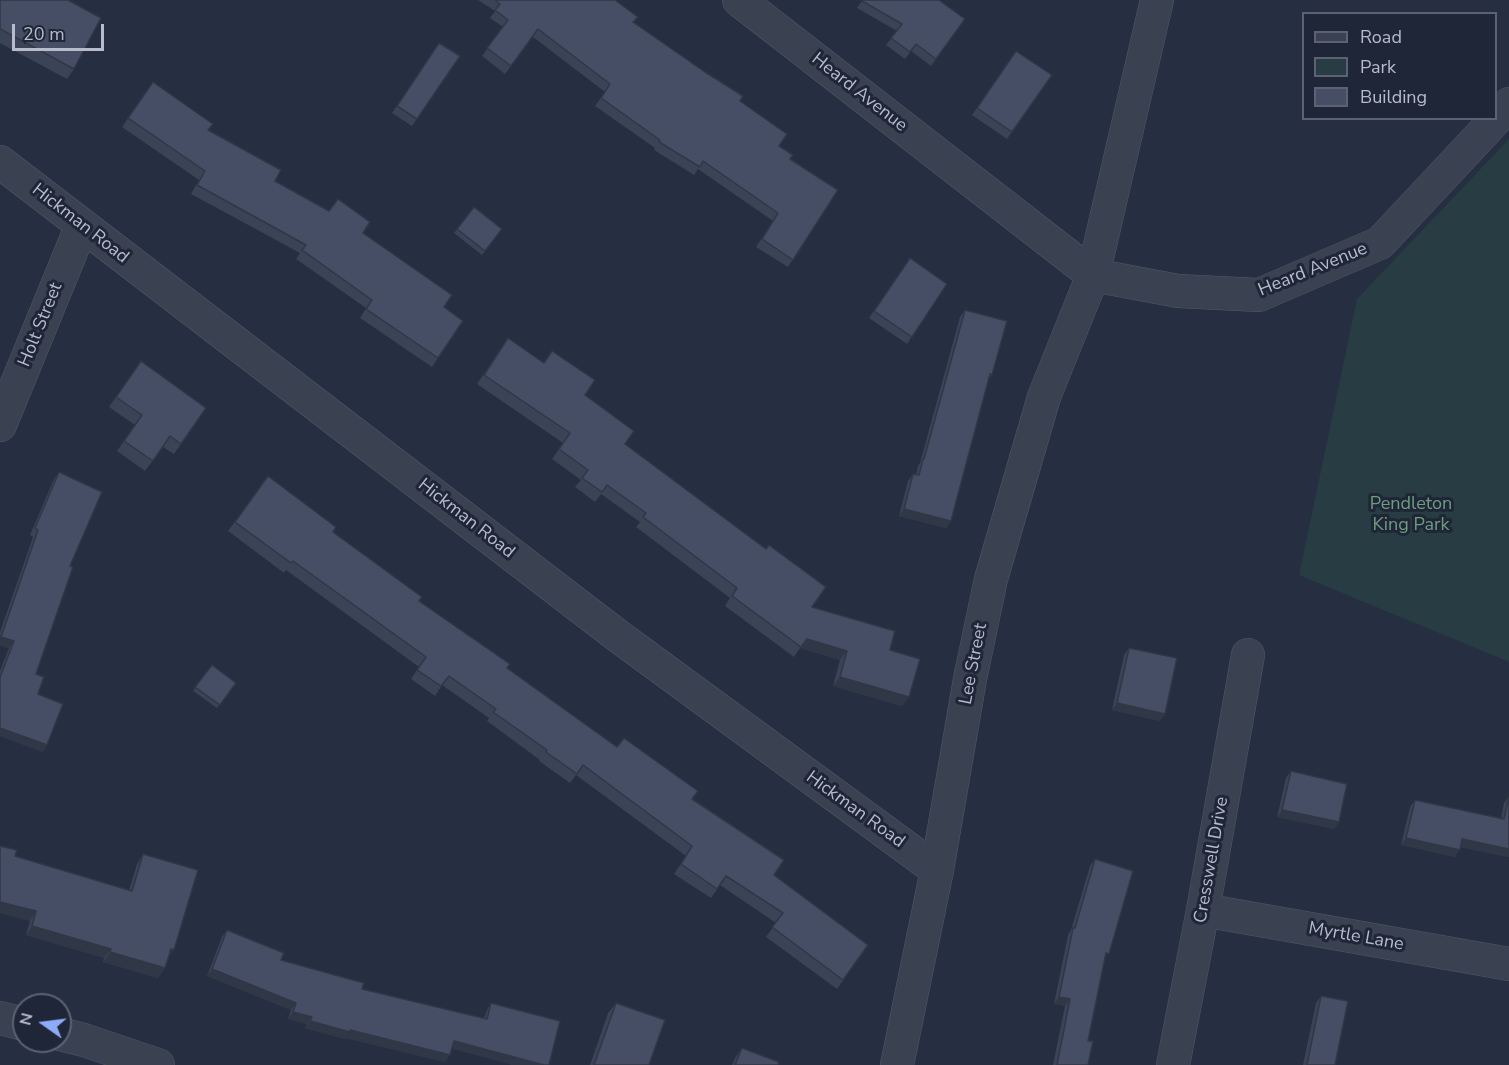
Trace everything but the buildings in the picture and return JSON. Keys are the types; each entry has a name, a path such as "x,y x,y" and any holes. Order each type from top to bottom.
{"street":[{"name":"Heard Avenue","path":"739,0 1093,275 1178,291 1259,295 1380,243 1495,120"},
{"path":"1093,275 1157,0"},
{"name":"Heard Avenue","path":"1497,117 1509,104"},
{"name":"Hickman Road","path":"0,162 618,636 937,870"},
{"name":"Holt Street","path":"0,424 82,225"},
{"name":"Lee Street","path":"897,1065 937,870 970,679 991,579 1044,398 1093,275"},
{"name":"Cresswell Drive","path":"1173,1065 1248,655"},
{"name":"Myrtle Lane","path":"1203,910 1509,964"},
{"path":"72,1037 158,1065"}],"green space":[{"name":"Pendleton King Park","path":"1509,139 1509,662 1299,575 1357,299"}]}
